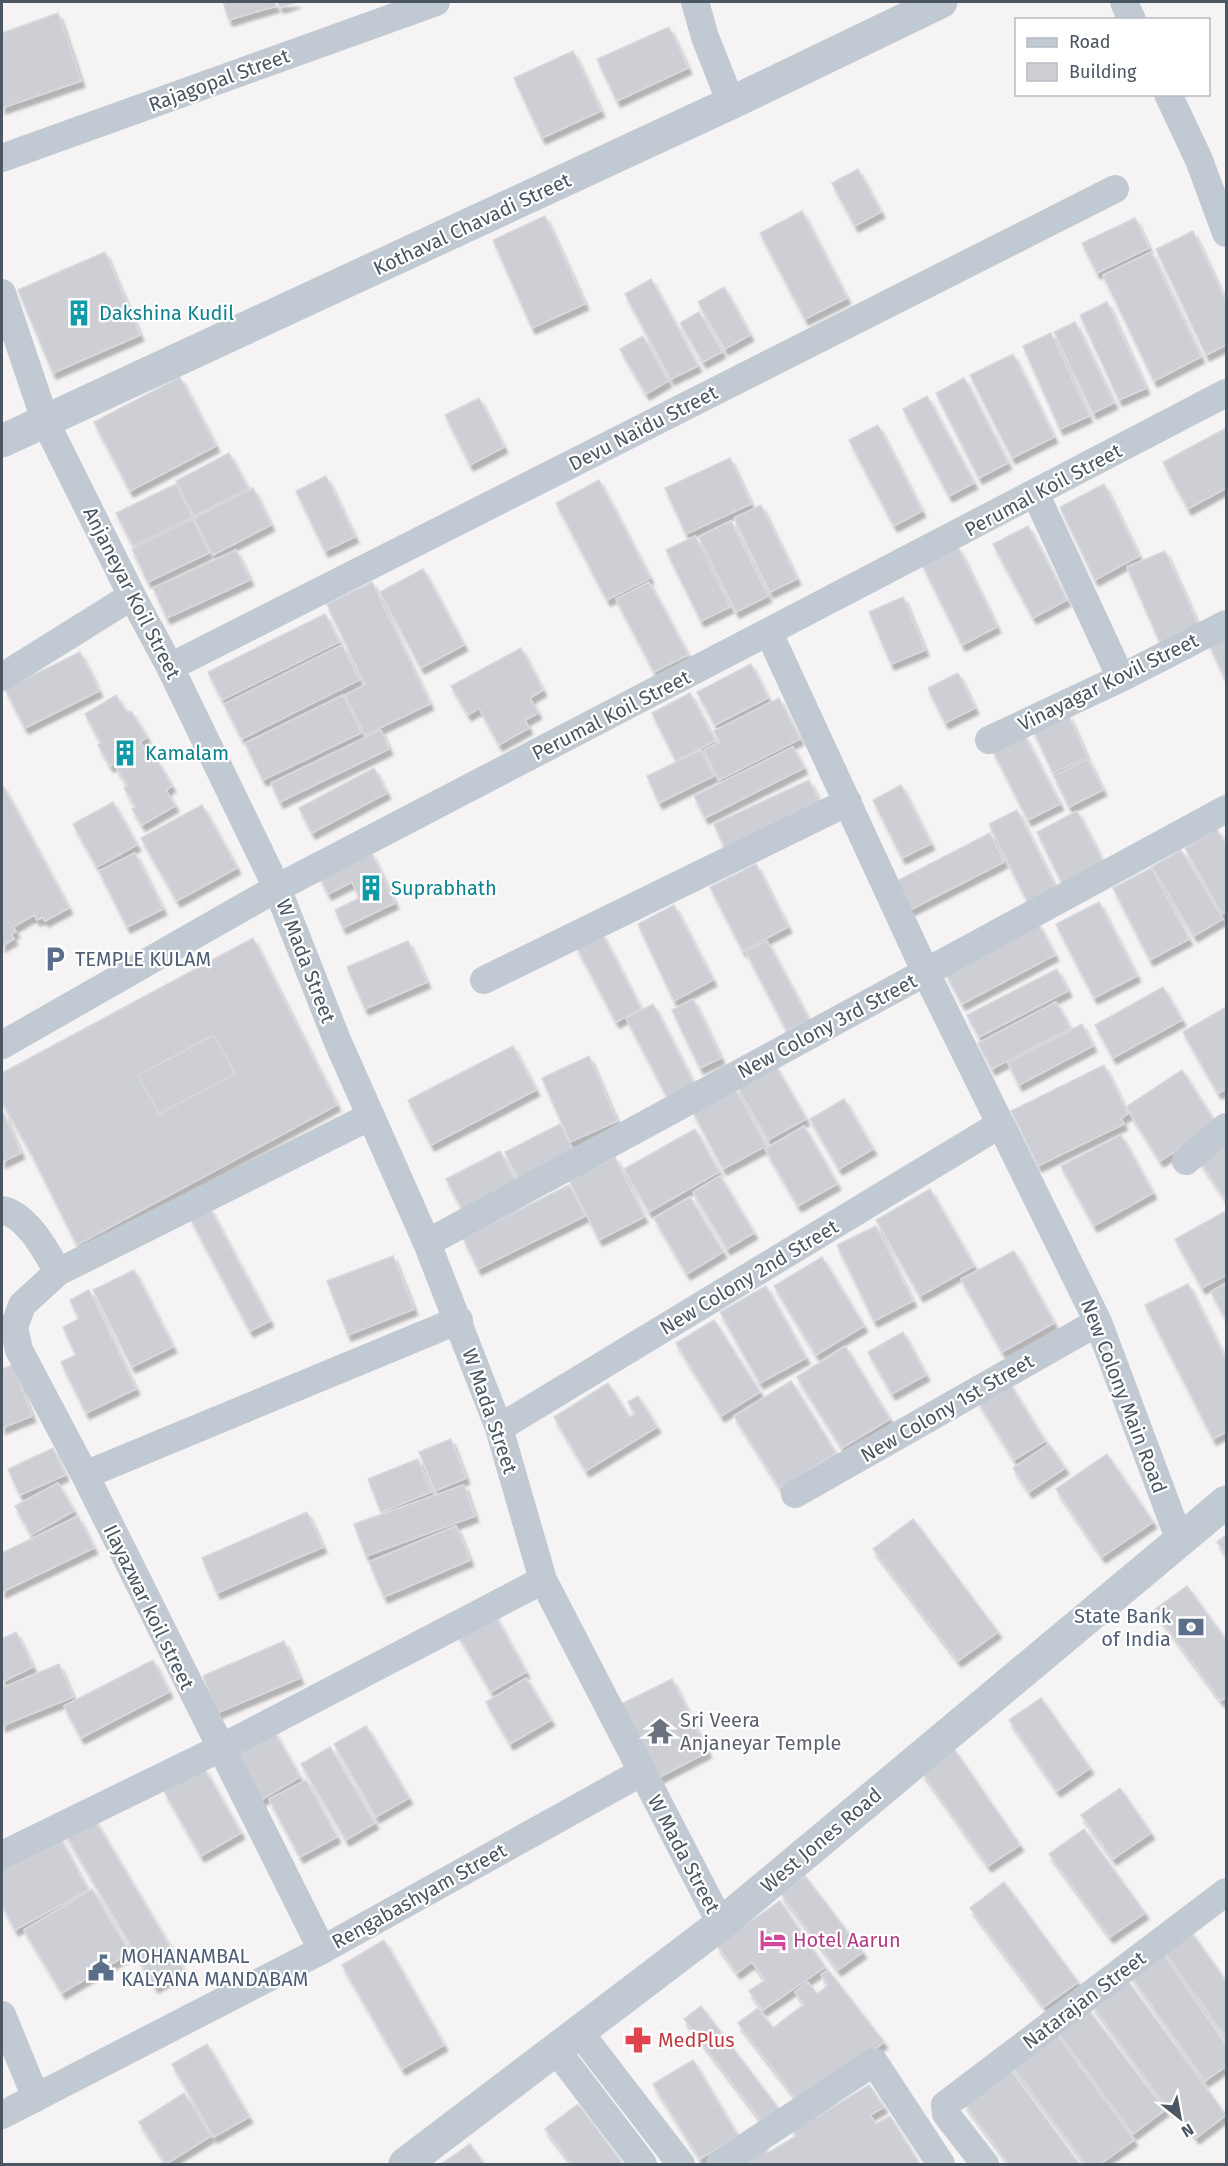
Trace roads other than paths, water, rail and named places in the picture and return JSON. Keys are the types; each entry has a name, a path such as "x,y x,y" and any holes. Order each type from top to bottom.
{"street":[{"name":"Rajagopal Street","path":"2,158 436,2"},
{"path":"695,2 705,37 731,103"},
{"name":"Kothaval Chavadi Street","path":"2,441 46,423 731,103 941,2"},
{"path":"1124,2 1131,18"},
{"path":"1169,96 1199,160 1219,192 1227,232"},
{"name":"Devu Naidu Street","path":"170,667 1115,189"},
{"name":"Anjaneyar Koil Street","path":"2,293 46,423 170,667 278,888"},
{"name":"Perumal Koil Street","path":"2,1046 278,888 1036,495 1227,393"},
{"path":"1036,495 1121,678"},
{"path":"2,677 132,596"},
{"name":"Vinayagar Kovil Street","path":"988,740 1121,678 1227,624"},
{"name":"New Colony Main Road","path":"769,633 926,973 1098,1322 1180,1541"},
{"path":"484,980 848,802"},
{"name":"New Colony 3rd Street","path":"427,1243 1227,809"},
{"name":"W Mada Street","path":"278,888 337,1040 459,1320 499,1428 543,1580 721,1924"},
{"name":"Ilayazwar koil street","path":"322,1950 219,1749 85,1475 10,1354 14,1327 22,1305 58,1272 371,1116"},
{"name":"New Colony 2nd Street","path":"499,1428 999,1125"},
{"path":"1186,1161 1227,1127"},
{"path":"2,1210 9,1211 36,1236 58,1272"},
{"path":"85,1475 459,1320"},
{"name":"New Colony 1st Street","path":"795,1494 1098,1322"},
{"name":"West Jones Road","path":"405,2164 721,1924 1227,1502"},
{"path":"2,1855 219,1749 543,1580"},
{"name":"Rengabashyam Street","path":"2,2115 322,1950 642,1772"},
{"name":"Natarajan Street","path":"985,2164 944,2110 948,2102 1227,1892"},
{"path":"2,2015 36,2098"},
{"path":"568,2042 643,2164"},
{"path":"568,2042 681,2164"},
{"path":"720,2164 874,2062 941,2164"}],"place":[{"name":"Dakshina Kudil","path":"79,313"},
{"name":"Kamalam","path":"125,753"},
{"name":"Suprabhath","path":"371,888"},
{"name":"TEMPLE KULAM","path":"55,959"},
{"name":"State Bank of India","path":"1191,1627"},
{"name":"Sri Veera Anjaneyar Temple","path":"660,1731"},
{"name":"Hotel Aarun","path":"773,1940"},
{"name":"MOHANAMBAL KALYANA MANDABAM","path":"101,1968"},
{"name":"MedPlus","path":"638,2040"}]}
